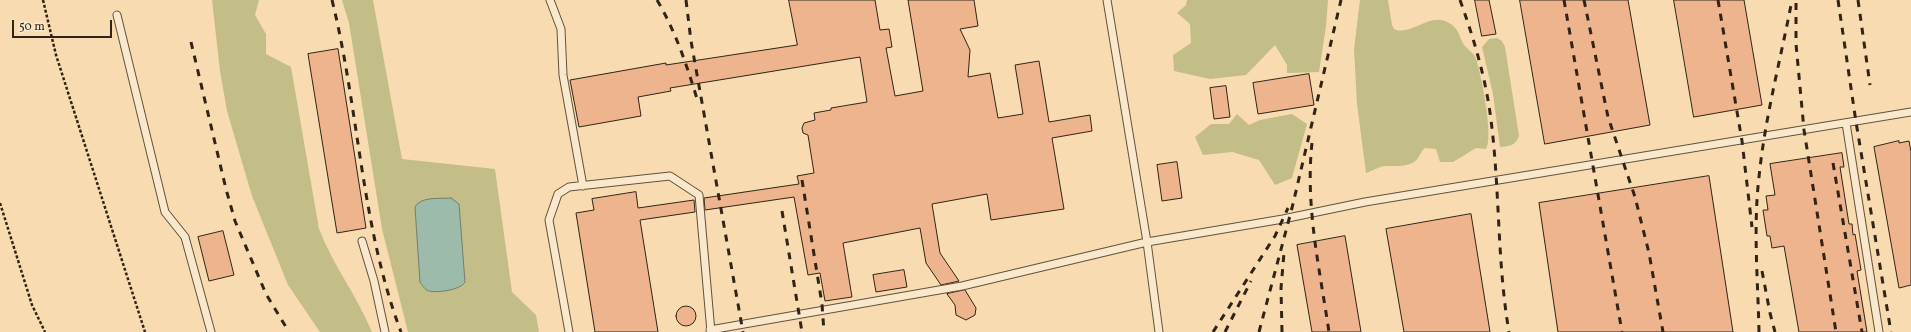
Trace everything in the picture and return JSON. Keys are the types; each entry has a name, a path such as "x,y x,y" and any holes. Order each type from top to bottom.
{"lane":[{"path":"550,0 561,28 563,75 583,186"},
{"path":"1107,0 1147,242 1159,332"},
{"path":"117,16 165,212 185,237 211,332"},
{"path":"569,332 550,220 558,194 569,187 670,176 699,195 710,331 962,286 1147,242 1283,219 1365,202 1911,112"},
{"path":"1846,123 1879,332"},
{"path":"362,241 374,281 385,332"}],"path":[{"path":"43,0 56,55 145,332"},
{"path":"0,203 32,305 45,332"}],"shaded area":[{"path":"212,0 259,0 255,15 266,34 266,54 291,67 319,229 331,255 372,332 320,332 288,285 252,196 227,111 220,71"},
{"path":"342,0 373,0 402,159 495,169 512,292 536,315 539,332 408,332 382,229 349,23"},
{"path":"1187,0 1328,0 1326,26 1319,72 1287,73 1287,65 1275,45 1246,75 1210,79 1174,71 1173,55 1191,43 1190,24 1177,13 1186,5"},
{"path":"1360,0 1388,0 1392,25 1394,29 1401,31 1434,20 1442,20 1455,27 1464,45 1475,57 1478,66 1488,119 1489,132 1486,149 1476,148 1453,162 1440,162 1436,149 1425,148 1419,157 1411,164 1384,166 1366,173 1357,104 1354,49"},
{"path":"1497,38 1502,41 1505,47 1519,136 1516,142 1512,145 1500,147 1493,94 1482,47 1489,39"},
{"path":"1237,114 1249,125 1260,120 1292,114 1307,124 1292,178 1275,185 1259,160 1232,152 1203,155 1195,137 1211,124 1229,124"},
{"path":"436,198 451,198 459,204 465,282 463,285 454,289 433,292 425,289 420,282 415,207 421,201"}],"building":[{"path":"789,0 875,0 880,30 889,29 892,47 886,48 895,96 923,91 908,0 974,0 978,26 960,29 970,50 968,77 990,73 998,118 1023,114 1015,65 1039,61 1049,122 1090,115 1092,131 1052,138 1064,209 991,220 987,194 932,204 940,253 959,281 941,285 926,263 920,228 843,243 852,297 825,301 820,273 808,275 794,197 705,210 704,198 799,184 797,176 814,173 808,135 803,133 802,128 804,123 815,120 814,113 831,110 831,108 867,102 860,57 670,88 671,91 638,97 641,116 579,127 570,80 666,63 666,65 797,45"},
{"path":"1475,0 1489,0 1496,34 1482,36"},
{"path":"1520,0 1628,0 1650,125 1545,144"},
{"path":"1674,0 1744,0 1762,105 1694,117"},
{"path":"338,49 366,228 337,233 308,54"},
{"path":"1309,74 1314,105 1258,114 1253,83"},
{"path":"1226,86 1230,117 1214,119 1210,88"},
{"path":"1899,141 1899,143 1909,141 1911,152 1911,285 1899,288 1874,147"},
{"path":"1842,153 1844,167 1840,167 1849,224 1852,224 1853,235 1855,234 1861,270 1857,271 1867,332 1799,332 1784,246 1772,248 1770,236 1767,236 1763,210 1768,210 1766,196 1775,195 1770,164"},
{"path":"1177,162 1182,198 1162,201 1157,165"},
{"path":"1709,176 1733,332 1558,332 1539,203"},
{"path":"636,192 638,208 694,200 695,212 640,220 658,332 595,332 576,213 594,210 592,199"},
{"path":"1471,214 1490,332 1404,332 1386,229"},
{"path":"223,231 234,275 209,281 198,237"},
{"path":"1345,236 1361,332 1312,332 1297,245"},
{"path":"904,270 907,287 876,292 873,275"},
{"path":"965,290 976,308 975,315 966,320 956,315 955,305 947,294"},
{"path":"682,306 690,306 696,312 696,320 690,326 682,326 676,320 676,312"}],"railway":[{"path":"332,0 349,83 377,251 401,332"},
{"path":"657,0 675,37 698,102"},
{"path":"686,0 691,41 743,332"},
{"path":"1259,332 1292,208 1341,0"},
{"path":"1460,0 1479,59 1489,105 1496,173 1502,279 1509,332"},
{"path":"1564,0 1622,332"},
{"path":"1584,0 1608,117 1635,197 1649,253 1663,332"},
{"path":"1718,0 1742,141 1752,227"},
{"path":"1759,332 1756,254 1757,196 1769,110 1792,0"},
{"path":"1838,0 1856,122 1891,332"},
{"path":"1858,0 1870,85"},
{"path":"1796,3 1796,44 1804,130 1836,332"},
{"path":"191,42 235,221 266,294 289,332"},
{"path":"1312,143 1310,191 1314,238 1329,332"},
{"path":"1833,163 1862,332"},
{"path":"802,180 822,304 824,332"},
{"path":"1213,332 1275,236 1288,208"},
{"path":"782,211 802,332"},
{"path":"1282,332 1281,288 1284,253"},
{"path":"1762,271 1775,332"},
{"path":"1225,332 1251,281"}]}
